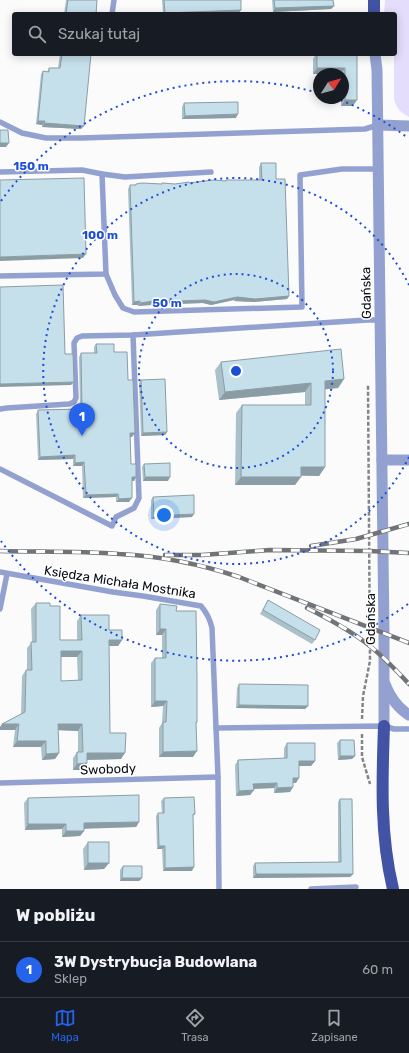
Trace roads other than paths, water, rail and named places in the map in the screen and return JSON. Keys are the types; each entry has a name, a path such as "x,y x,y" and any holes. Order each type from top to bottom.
{"main road":[{"path":"374,0 374,12"},
{"path":"384,726 382,773 383,826 387,860 393,889"}],"street":[{"name":"Gdańska","path":"375,56 377,70 379,169 384,726"},
{"path":"378,125 409,126"},
{"path":"382,460 409,460"},
{"name":"Gdańska","path":"384,682 392,699 409,715"}],"lane":[{"path":"112,12 114,0"},
{"path":"0,122 22,133 46,138 365,130 378,125"},
{"path":"102,174 106,274 115,295 123,308 134,312 302,307 300,175 342,169 379,169"},
{"path":"0,172 82,170 125,177 211,172"},
{"path":"0,276 106,274"},
{"path":"0,409 69,404 74,402 76,398 74,343 77,338 82,336 133,335 380,320"},
{"path":"0,468 112,526 116,517 134,508 139,498 133,335"},
{"path":"0,572 7,574 0,609"},
{"name":"Księdza Michała Mostnika","path":"7,574 201,606 207,613 212,628 218,777 219,889"},
{"path":"216,728 384,726 394,729 409,729"},
{"name":"Swobody","path":"0,783 218,777"},
{"path":"310,889 356,887"}],"railway":[{"path":"311,546 356,539 409,524"},
{"path":"165,555 202,555 270,550 409,553"},
{"path":"0,551 89,552 134,555 165,559 210,568 239,577 409,643"},
{"path":"307,608 345,628 366,643 383,657 409,684"}],"place":[{"name":"3W Dystrybucja Budowlana","path":"82,436"}]}
